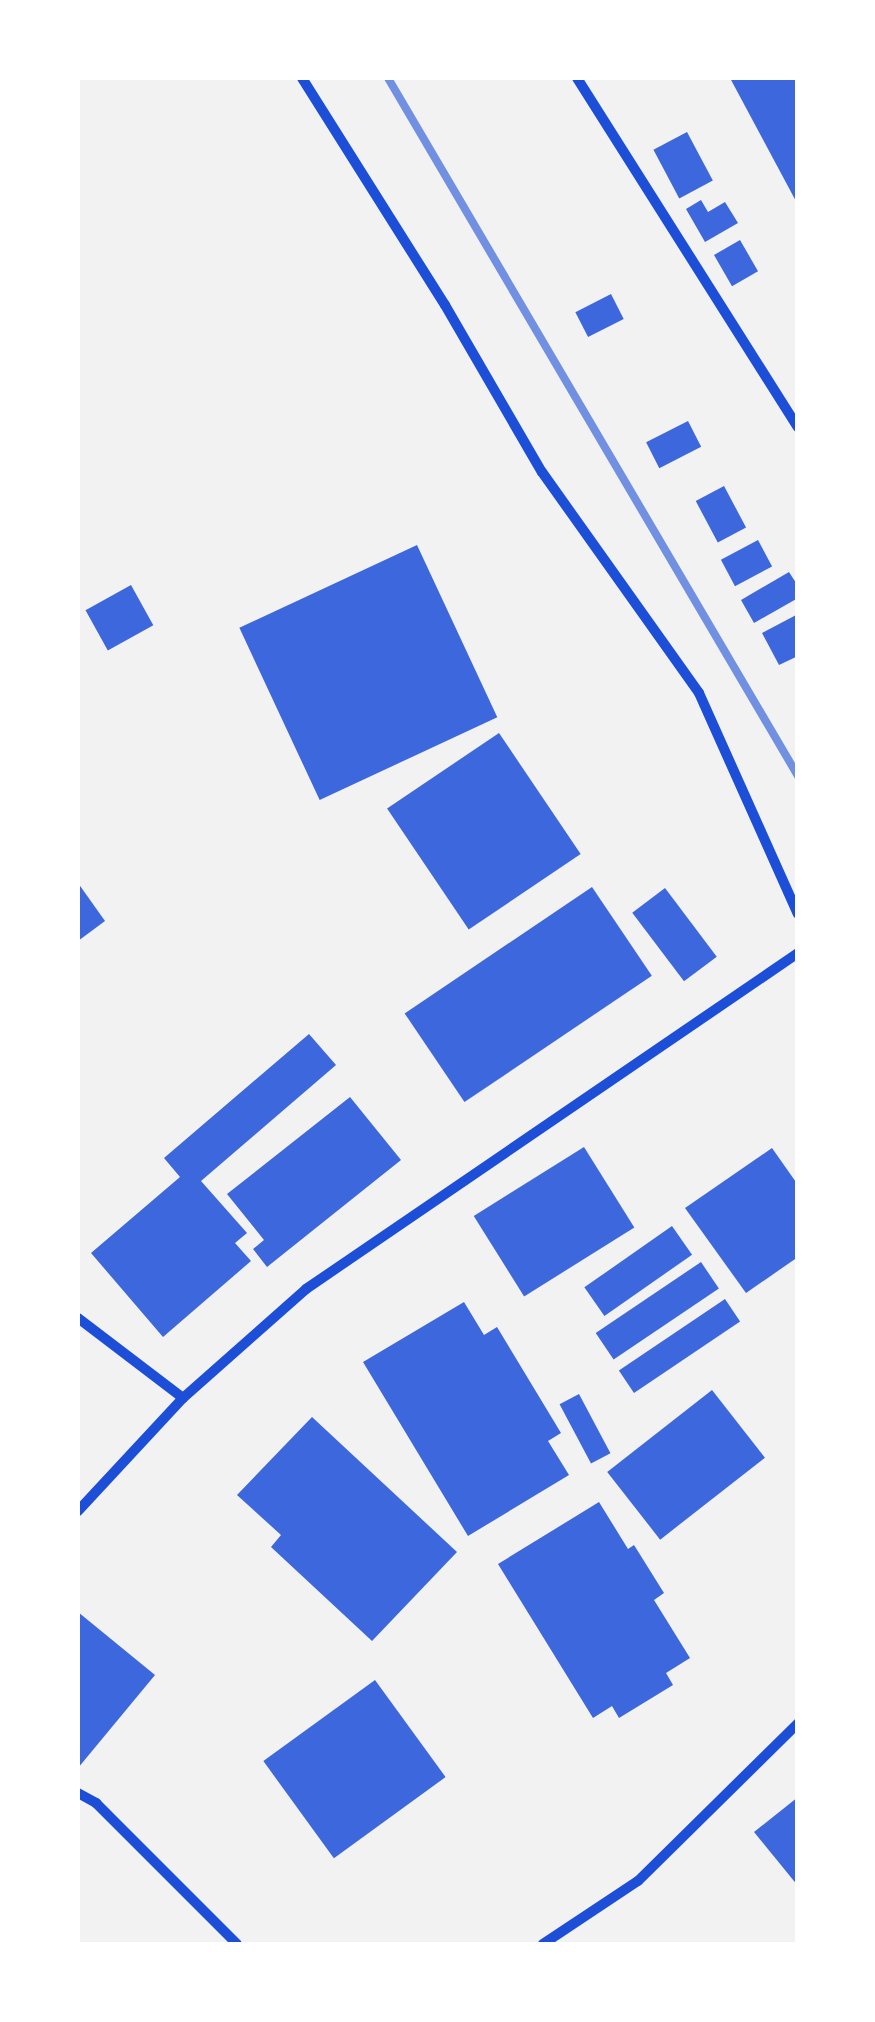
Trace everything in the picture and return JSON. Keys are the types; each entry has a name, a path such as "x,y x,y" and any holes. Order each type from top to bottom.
{"street":[{"path":"302,78 445,305 542,472 699,693 798,914"},
{"path":"577,78 798,426"},
{"path":"78,1511 183,1398 306,1288 798,953"},
{"path":"78,1318 183,1398"},
{"path":"544,1944 638,1881 798,1723"},
{"path":"78,1793 96,1802 237,1944"}],"building":[{"path":"730,78 798,78 798,205"},
{"path":"687,132 713,181 679,198 653,150"},
{"path":"701,200 708,212 725,202 738,223 705,242 686,209"},
{"path":"740,240 758,271 732,286 714,255"},
{"path":"611,294 624,319 588,337 575,312"},
{"path":"688,421 701,447 659,468 646,442"},
{"path":"724,486 746,527 718,543 696,501"},
{"path":"758,540 772,566 735,586 721,560"},
{"path":"417,545 497,717 320,800 239,628"},
{"path":"789,572 798,586 798,598 754,623 741,600"},
{"path":"131,585 153,625 108,650 86,610"},
{"path":"798,614 798,656 779,665 762,633"},
{"path":"499,733 581,854 469,930 387,808"},
{"path":"78,883 105,921 78,941"},
{"path":"592,887 652,976 464,1102 405,1013"},
{"path":"665,888 717,957 684,981 632,913"},
{"path":"309,1034 336,1065 201,1181 247,1233 235,1243 251,1261 163,1337 91,1253 180,1177 164,1158"},
{"path":"350,1097 401,1160 267,1267 253,1249 264,1240 227,1194"},
{"path":"584,1147 634,1228 524,1296 474,1216"},
{"path":"772,1148 798,1185 798,1257 746,1293 685,1208"},
{"path":"672,1226 692,1255 604,1316 584,1287"},
{"path":"701,1262 719,1289 614,1360 596,1333"},
{"path":"725,1299 740,1321 634,1393 619,1371"},
{"path":"464,1302 484,1335 497,1327 561,1433 548,1441 569,1475 468,1536 363,1362"},
{"path":"712,1390 765,1458 660,1540 607,1472"},
{"path":"579,1394 610,1453 591,1463 560,1404"},
{"path":"312,1417 457,1552 372,1641 271,1547 281,1535 237,1495"},
{"path":"599,1502 628,1549 634,1545 664,1593 654,1600 690,1658 666,1673 673,1685 619,1718 612,1706 593,1718 498,1564"},
{"path":"78,1612 155,1675 78,1768"},
{"path":"375,1680 446,1777 334,1858 263,1761"},
{"path":"798,1797 798,1886 754,1832"}],"railway":[{"path":"388,78 798,776"}]}
